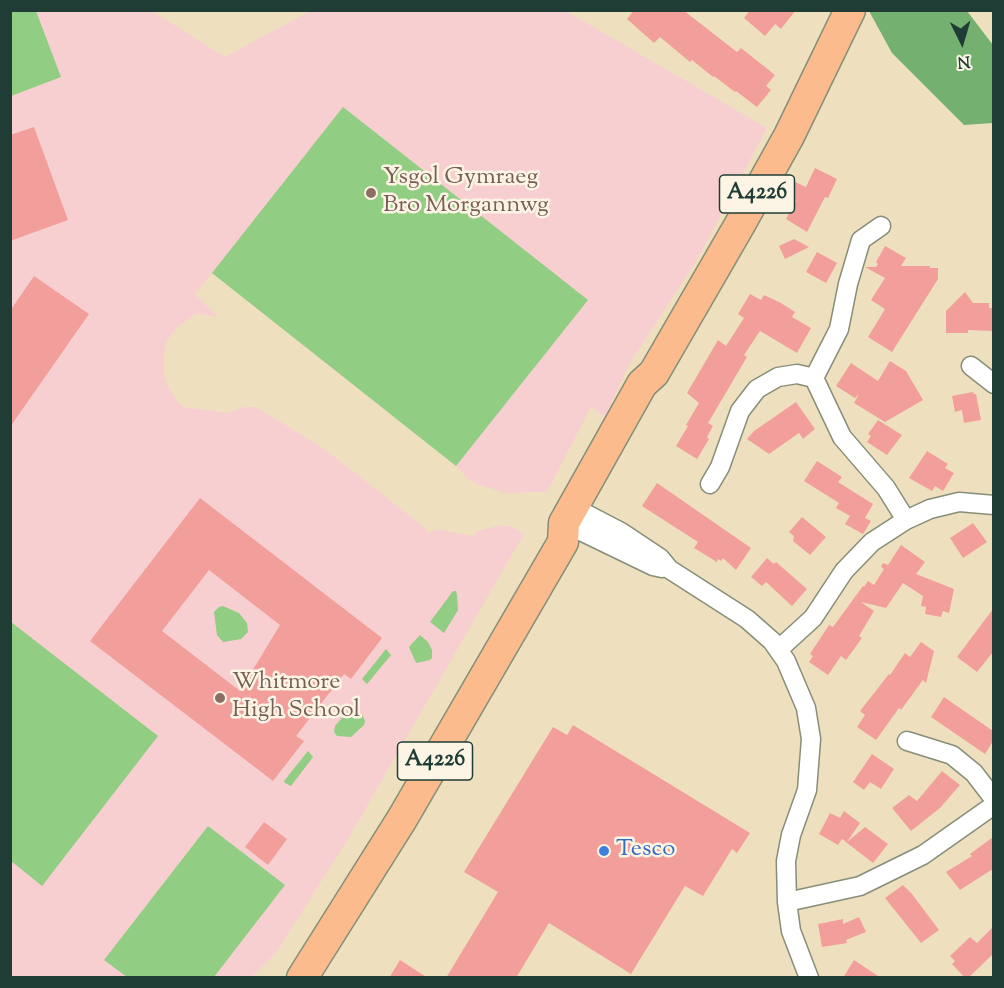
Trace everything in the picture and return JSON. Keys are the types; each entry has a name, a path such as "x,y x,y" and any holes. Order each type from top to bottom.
{"main road":[{"name":"A4226","path":"302,978 402,819 654,390 654,373 789,136 850,10"}],"street":[{"path":"814,378 839,329 848,284 861,240 881,226"},
{"path":"971,366 993,384"},
{"path":"710,484 720,467 740,411 757,389 778,377 797,374 814,378"},
{"path":"814,378 842,437 886,488 906,520"},
{"path":"779,649 813,618 844,571 872,542 906,520 930,509 959,502 993,505"},
{"path":"574,524 621,532 660,558 669,569 747,619 779,649 797,684 806,708 811,739 807,790 791,836 786,861 787,902 792,931 809,978"},
{"path":"907,741 952,755 974,773 993,799"},
{"path":"787,902 860,886 923,855 993,805"}],"shaded area":[{"path":"10,11 152,11 225,57 310,11 566,11 767,128 695,263 628,366 605,417 591,407 547,492 505,493 477,484 212,273 195,294 218,317 196,314 176,328 167,341 164,354 164,374 168,387 176,400 184,407 227,413 245,407 256,407 323,448 429,533 436,529 473,536 477,531 501,525 513,527 524,534 348,839 276,953 252,977 11,977"}],"green space":[{"path":"11,10 36,11 61,77 11,96"},
{"path":"869,11 967,11 993,45 993,123 964,125 892,53"},
{"path":"343,107 588,300 456,466 212,273"},
{"path":"453,591 456,591 458,610 444,633 430,622"},
{"path":"223,606 239,613 247,623 248,632 241,639 223,642 217,635 214,612"},
{"path":"11,622 158,736 42,886 11,861"},
{"path":"420,635 428,642 432,650 432,658 416,663 409,647"},
{"path":"386,649 391,655 367,684 362,679"},
{"path":"348,711 362,714 364,725 351,737 337,736 334,732 335,726"},
{"path":"308,751 313,757 291,786 285,783 284,781"},
{"path":"208,826 285,885 214,977 127,977 104,960"}],"building":[{"path":"634,10 683,10 737,52 741,48 775,75 766,86 771,90 757,107 692,60 690,62 660,37 654,43 627,19"},
{"path":"750,10 796,10 781,29 775,24 765,36 744,18"},
{"path":"34,127 68,220 10,241 10,135"},
{"path":"815,168 837,179 807,232 786,219 796,200 784,194 791,180 806,187"},
{"path":"794,239 809,247 785,259 779,246"},
{"path":"885,246 906,258 901,266 938,268 938,279 892,352 868,337 885,309 871,300 885,278 865,267 876,267 878,264 876,262"},
{"path":"817,252 837,263 826,283 806,272"},
{"path":"34,276 89,314 10,427 10,311"},
{"path":"965,292 973,303 989,303 989,308 993,308 993,331 968,330 968,333 946,333 946,311"},
{"path":"750,294 761,300 764,295 781,303 795,312 792,317 811,328 797,353 760,331 744,355 747,357 708,423 713,426 707,437 709,439 697,459 676,446 699,403 687,393 718,340 726,346 744,318 738,314"},
{"path":"890,361 906,371 923,400 885,422 854,403 859,394 855,398 836,386 851,363 878,381"},
{"path":"973,392 976,394 981,420 964,423 962,410 955,412 952,396"},
{"path":"796,402 815,429 803,439 799,433 769,454 747,439 754,431"},
{"path":"878,420 902,435 887,455 867,442 871,436 868,434"},
{"path":"927,451 948,464 945,468 954,473 943,491 935,486 932,491 909,478"},
{"path":"817,461 842,477 838,482 873,504 865,518 871,521 863,534 845,524 850,516 836,508 839,503 804,481"},
{"path":"657,483 751,548 736,570 723,558 721,561 718,559 717,562 694,548 698,542 642,506"},
{"name":"Whitmore High School","path":"200,498 382,638 351,679 344,674 296,736 304,741 273,781 90,641","holes":["209,570 280,625 240,691 162,631"]},
{"path":"802,517 826,537 810,555 793,541 794,536 789,532"},
{"path":"973,523 987,542 963,558 950,538"},
{"path":"901,545 925,562 916,574 954,589 949,613 943,611 941,617 925,614 926,607 921,606 923,596 903,583 886,608 861,602 874,611 859,636 862,638 846,660 841,656 828,675 809,662 813,656 810,654 829,625 833,627 863,586 868,581 874,585 884,569 881,567 883,563 888,565"},
{"path":"767,558 774,564 776,562 807,589 792,606 766,582 762,586 751,577"},
{"path":"993,609 993,652 977,672 957,657"},
{"path":"921,642 934,651 926,683 923,680 876,740 857,727 865,715 860,711 905,653 910,657"},
{"path":"944,697 993,731 993,741 985,754 931,717"},
{"name":"Tesco","path":"573,725 750,833 737,853 732,849 703,896 685,886 631,974 549,923 516,978 446,978 498,892 464,872 553,727 567,735"},
{"path":"872,754 894,769 881,789 870,782 864,790 853,782"},
{"path":"942,771 960,785 940,808 911,831 892,808 909,795 917,801"},
{"path":"844,811 860,823 847,842 865,827 888,844 873,863 842,839 838,845 819,834 830,813 840,818"},
{"path":"264,822 287,839 268,865 245,847"},
{"path":"993,837 993,869 960,890 946,872 972,856 970,854"},
{"path":"903,885 939,930 921,943 885,898"},
{"path":"859,917 866,932 846,940 847,943 822,947 818,924 843,919 843,924"},
{"path":"993,927 993,954 968,978 965,978 952,964 955,961 950,956 970,937 977,943"},
{"path":"400,960 428,978 389,978"},
{"path":"854,960 881,978 843,978"}],"place":[{"name":"Ysgol Gymraeg Bro Morgannwg","path":"371,193"},
{"name":"Whitmore High School","path":"220,698"},
{"name":"Tesco","path":"604,851"}]}
